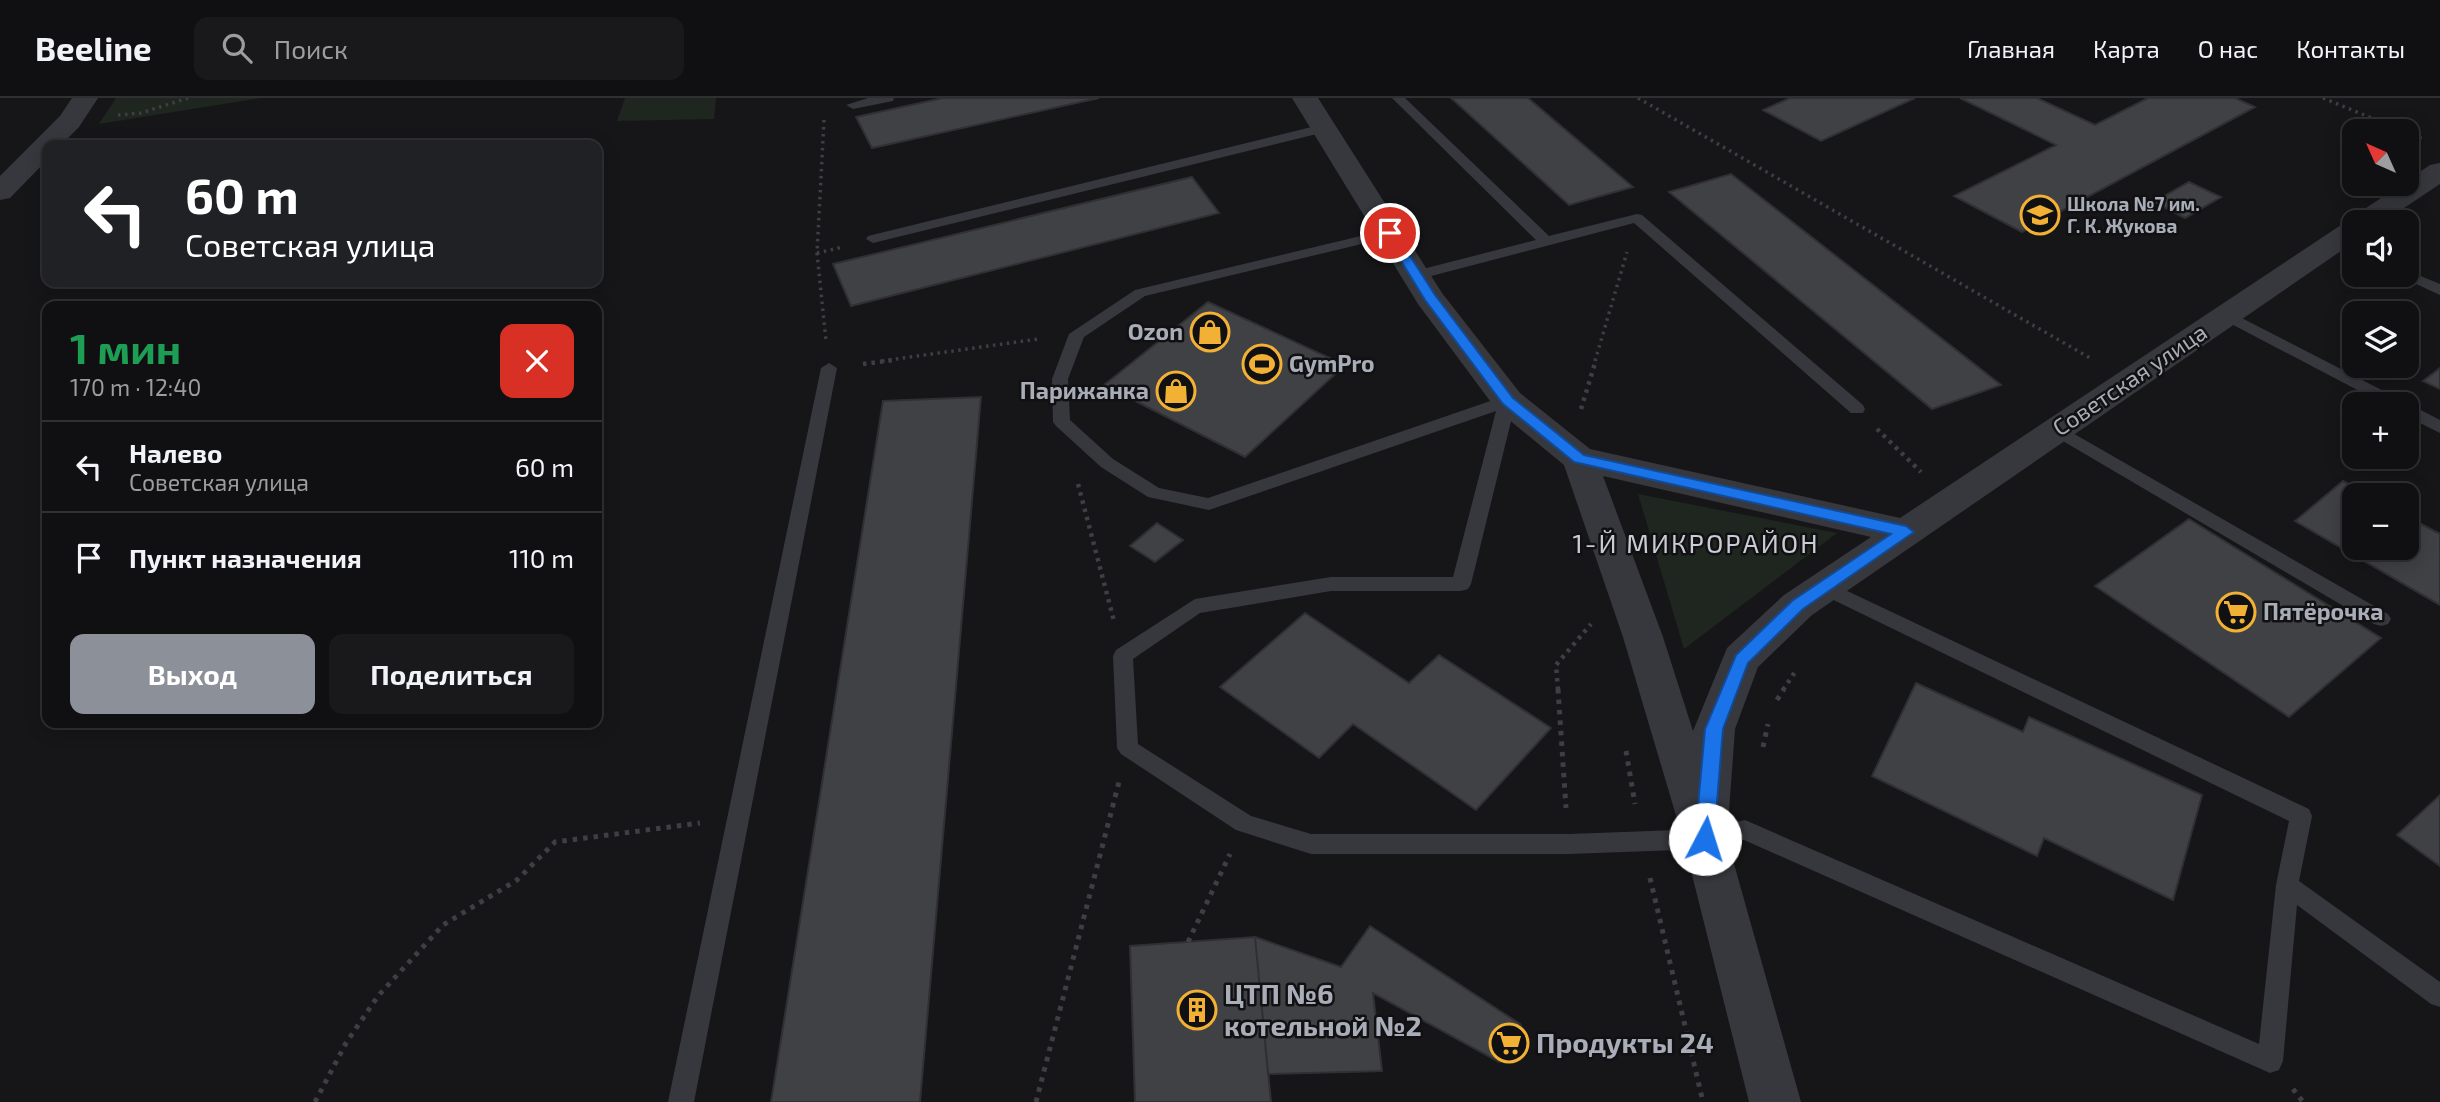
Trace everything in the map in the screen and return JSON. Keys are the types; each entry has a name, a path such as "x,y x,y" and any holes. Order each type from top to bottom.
{"street":[{"path":"51,140 70,121 85,98"},
{"path":"1305,98 1416,275 1508,401 1579,459 1906,532"},
{"path":"0,192 42,149"},
{"path":"2382,210 2440,171"},
{"name":"Советская улица","path":"1705,839 1714,729 1741,659 1798,605 2226,315 2342,244"},
{"name":"Советская улица","path":"1579,459 1643,637 1705,839 1775,1102"}],"lane":[{"path":"853,105 888,98"},
{"path":"1398,98 1546,241"},
{"path":"873,239 1324,128"},
{"path":"1416,275 1637,218 1857,409"},
{"path":"1390,233 1140,293 1077,334 1060,379 1062,422 1107,463 1154,493 1209,504 1508,401"},
{"path":"2419,280 2440,290"},
{"path":"2226,315 2374,392"},
{"path":"681,1102 829,368"},
{"path":"1508,401 1497,433 1461,583 1331,584 1195,606 1123,656 1128,748 1244,823 1311,844 1569,844 1705,839 1745,830 2270,1061 2287,885 2301,816 1824,587"},
{"path":"2419,416 2440,427"},
{"path":"2057,430 2381,620"},
{"path":"2287,885 2440,996"}],"path":[{"path":"70,121 141,113 188,98"},
{"path":"1638,98 2092,359"},
{"path":"2323,98 2374,119"},
{"path":"825,111 817,253 829,368 1077,334"},
{"path":"2419,138 2427,141"},
{"path":"1590,417 1581,411 1637,218"},
{"path":"2081,367 2098,355"},
{"path":"1857,409 1951,501"},
{"path":"1062,422 1123,656"},
{"path":"1569,844 1556,665 1594,620"},
{"path":"1036,1102 1128,748"},
{"path":"315,1102 346,1042 378,996 443,925 517,880 555,842 740,818"},
{"path":"1188,942 1244,823"},
{"path":"1641,841 1703,1102"}],"shaded area":[{"path":"116,98 261,98 99,124"},
{"path":"625,98 716,98 714,119 617,121"},
{"path":"1638,494 1837,533 1684,649"}],"building":[{"path":"943,98 1099,98 872,148 856,117"},
{"path":"1451,98 1528,98 1633,187 1569,205"},
{"path":"1790,98 1915,98 1821,141 1763,110"},
{"path":"1960,98 2037,98 2095,125 2148,98 2235,98 2255,107 2022,232 1954,196 2056,145"},
{"path":"1731,174 2001,385 1932,409 1669,192"},
{"path":"1192,177 1219,213 851,306 833,264"},
{"path":"2189,182 2221,197 2185,218 2154,202"},
{"path":"1208,302 1345,365 1245,457 1104,385"},
{"path":"2440,368 2440,389 2423,381"},
{"path":"981,397 920,1102 771,1102 883,401"},
{"path":"2343,481 2347,483 2342,483 2342,548 2295,521"},
{"name":"Пятёрочка","path":"2189,519 2381,638 2289,717 2095,586"},
{"path":"1157,523 1183,540 1155,562 1130,546"},
{"path":"2419,523 2440,534 2440,605 2362,560 2419,560"},
{"path":"1305,613 1409,683 1439,655 1551,728 1476,810 1353,724 1319,758 1220,687"},
{"path":"1916,683 2023,732 2029,717 2202,795 2173,900 2044,838 2037,856 1872,776"},
{"path":"2440,795 2440,866 2397,835"},
{"path":"1370,926 1520,1024 1528,1040 1517,1057 1499,1062 1373,993 1382,1071 1268,1074 1255,937 1341,967"},
{"name":"ЦТП №6 котельной №2","path":"1255,937 1271,1102 1135,1102 1130,946"}],"place":[{"name":"Школа №7 им. Г. К. Жукова","path":"2040,215"},
{"name":"Ozon","path":"1210,332"},
{"name":"GymPro","path":"1262,364"},
{"name":"Парижанка","path":"1176,391"},
{"name":"Пятёрочка","path":"2236,612"},
{"name":"ЦТП №6 котельной №2","path":"1197,1010"},
{"name":"Продукты 24","path":"1509,1043"}],"district":[{"name":"1-Й МИКРОРАЙОН","path":"1696,544"}],"route":[{"path":"1390,233 1429,297 1508,401 1579,459 1906,532 1798,605 1741,659 1714,729 1705,839"}]}
